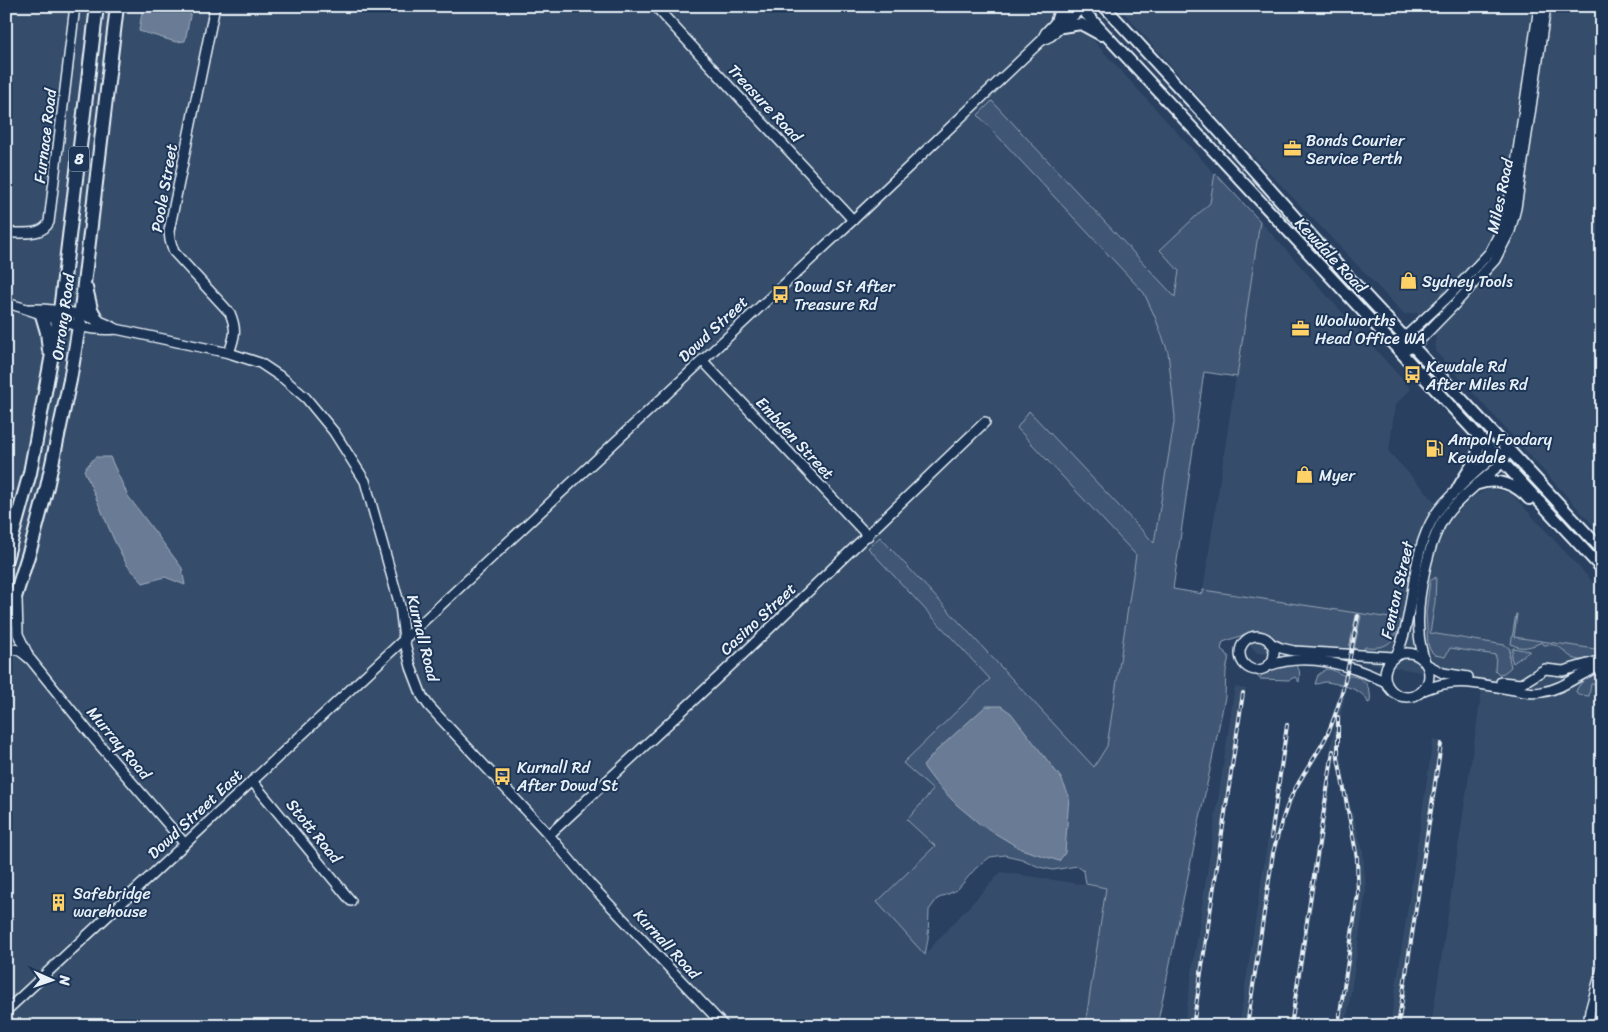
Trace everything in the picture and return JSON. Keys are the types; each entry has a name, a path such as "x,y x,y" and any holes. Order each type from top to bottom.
{"highway":[{"name":"Orrong Road","path":"6,559 30,473 51,365 59,316 97,6"},
{"name":"Orrong Road","path":"6,626 33,540 56,451 70,380 80,321 117,6"},
{"path":"84,281 91,309 97,320"},
{"path":"42,315 47,332 51,365"}],"main road":[{"path":"1061,6 1059,25 1081,24 1108,39"},
{"name":"Kewdale Road","path":"1104,6 1413,347 1602,550"},
{"name":"Kewdale Road","path":"1079,7 1602,569"},
{"path":"1296,240 1307,230"},
{"path":"1457,490 1477,456 1480,446 1478,435"},
{"path":"1478,484 1495,481 1512,486 1552,516"}],"street":[{"name":"Furnace Road","path":"6,233 39,232 47,227 50,222 75,6"},
{"name":"Poole Street","path":"215,6 169,230 174,252 230,313 235,334 229,353"},
{"name":"Treasure Road","path":"655,6 853,220"},
{"name":"Miles Road","path":"1400,352 1405,337 1449,296 1480,263 1497,240 1504,224 1539,6"},
{"name":"Miles Road","path":"1400,352 1413,347 1455,304 1495,260 1510,231 1516,208 1546,6"},
{"name":"Dowd Street","path":"404,639 853,220 1041,41 1046,32 1059,25 1079,7"},
{"name":"Kurnall Road","path":"6,303 29,308 52,308 59,316"},
{"name":"Kurnall Road","path":"29,308 42,315 59,316 80,321 102,330 116,329 229,353 260,364 284,379 306,398 334,432 365,481 400,606 404,639 422,696 428,706 549,835 591,885 724,1026"},
{"name":"Kurnall Road","path":"80,321 104,321 116,329"},
{"name":"Embden Street","path":"702,360 868,536"},
{"name":"Casino Street","path":"549,835 868,536 985,422"},
{"name":"Fenton Street","path":"1395,657 1402,644 1408,622 1417,560 1434,516 1457,490 1509,450"},
{"name":"Fenton Street","path":"1426,663 1419,638 1418,620 1430,548 1447,514 1478,484 1499,459"},
{"name":"Murray Road","path":"18,592 18,634 31,660"},
{"path":"1386,682 1357,668 1334,663 1284,660 1257,671 1248,669 1241,662 1239,652 1243,643 1251,637 1262,637 1281,648 1294,651 1395,657 1408,653 1415,654 1437,671 1449,675 1516,684 1525,682 1545,669 1563,670 1602,660"},
{"name":"Dowd Street East","path":"6,1011 404,639"},
{"path":"1268,666 1272,662 1274,652 1270,643"},
{"name":"Murray Road","path":"6,652 13,648 22,652 31,660 92,736 185,844"},
{"path":"1395,657 1386,668 1386,682 1391,691 1403,698 1411,698 1441,683 1452,682 1528,692 1542,692 1560,686 1602,666"},
{"path":"1424,690 1430,677 1426,663"},
{"name":"Stott Road","path":"252,781 351,901"},
{"path":"1588,1026 1602,968"},
{"path":"1600,1026 1602,1017"},
{"path":"6,1022 10,1026"}],"shaded area":[{"path":"6,6 1053,6 1054,14 1070,31 1081,32 1089,36 1214,173 1210,203 1160,250 1179,271 1175,297 993,102 978,115 1144,293 1168,352 1175,417 1154,543 1029,412 1017,428 1136,555 1107,746 1094,768 881,537 868,548 990,679 903,763 933,790 935,846 878,902 925,954 1001,872 1106,888 1085,1026 6,1026"},
{"path":"143,6 192,6 185,41 176,42 139,31"},
{"path":"1118,6 1602,6 1602,535 1435,351 1436,336 1417,313 1404,314 1231,133"},
{"path":"992,101 1175,297 1179,271 1160,250 1210,203 1215,173 1260,221 1237,377 1204,372 1173,589 1203,594 1203,590 1397,619 1402,622 1400,632 1396,633 1390,642 1379,647 1365,647 1363,650 1354,649 1361,616 1356,615 1349,649 1305,649 1283,645 1260,632 1249,633 1223,642 1221,649 1229,656 1226,671 1225,697 1157,1026 1085,1026 1106,888 1086,884 1084,871 1077,866 1053,870 1005,855 990,857 975,869 957,890 937,899 929,910 928,939 925,955 877,902 935,846 907,820 933,790 903,763 990,679 868,548 880,537 1094,767 1107,746 1136,555 1017,428 1029,411 1154,543 1175,417 1168,352 1144,293 978,115"},
{"path":"1260,221 1411,389 1395,405 1389,452 1451,519 1474,496 1488,489 1510,492 1602,592 1602,957 1585,1026 1431,1026 1483,683 1352,660 1341,714 1340,745 1346,789 1363,851 1366,890 1346,1026 1336,1026 1354,907 1355,870 1354,849 1335,757 1294,1026 1289,1026 1334,727 1297,791 1284,822 1274,861 1250,1026 1239,1026 1286,722 1290,723 1273,839 1293,789 1329,726 1346,660 1257,653 1203,590"},
{"path":"95,457 110,457 128,496 182,568 185,585 165,577 143,583 127,565 114,540 84,470"},
{"path":"1436,577 1435,602 1430,633 1505,645 1510,649 1511,667 1504,673 1499,674 1495,670 1496,655 1450,648 1445,657 1435,655 1430,650 1426,613 1430,581"},
{"path":"1516,614 1514,637 1602,650 1602,657 1587,660 1576,659 1558,646 1544,645 1542,642 1526,647 1511,644"},
{"path":"1513,648 1530,651 1513,663 1511,657"},
{"path":"1292,663 1298,668 1300,673 1299,682 1295,677 1289,680 1260,679 1257,676 1257,674"},
{"path":"1326,669 1363,680 1369,691 1370,702 1368,703 1362,694 1344,686 1326,682 1315,684 1318,675"},
{"path":"1602,670 1602,679 1597,679 1597,684 1591,684 1589,696 1578,695 1576,691 1584,680"},
{"path":"1235,687 1246,689 1195,1026 1184,1026"},
{"path":"986,706 1001,706 1011,713 1061,778 1069,796 1065,853 1059,861 1021,849 981,825 957,805 923,766 937,750"},
{"path":"1433,740 1444,742 1401,1026 1390,1026"}],"railway":[{"path":"1247,1026 1273,853 1277,838 1283,816 1292,795 1323,743 1333,721 1346,677 1358,616"},
{"path":"1193,1026 1243,693"},
{"path":"1338,717 1338,758 1357,858 1358,894 1338,1026"},
{"path":"1271,838 1287,725"},
{"path":"1398,1026 1441,744"},
{"path":"1291,1026 1333,751"}],"place":[{"name":"Bonds Courier Service Perth","path":"1292,149"},
{"name":"Sydney Tools","path":"1408,281"},
{"name":"Dowd St After Treasure Rd","path":"780,295"},
{"name":"Woolworths Head Office WA","path":"1301,329"},
{"name":"Kewdale Rd After Miles Rd","path":"1412,375"},
{"name":"Ampol Foodary Kewdale","path":"1434,448"},
{"name":"Myer","path":"1305,475"},
{"name":"Kurnall Rd After Dowd St","path":"503,776"},
{"name":"Safebridge warehouse","path":"59,902"}]}
